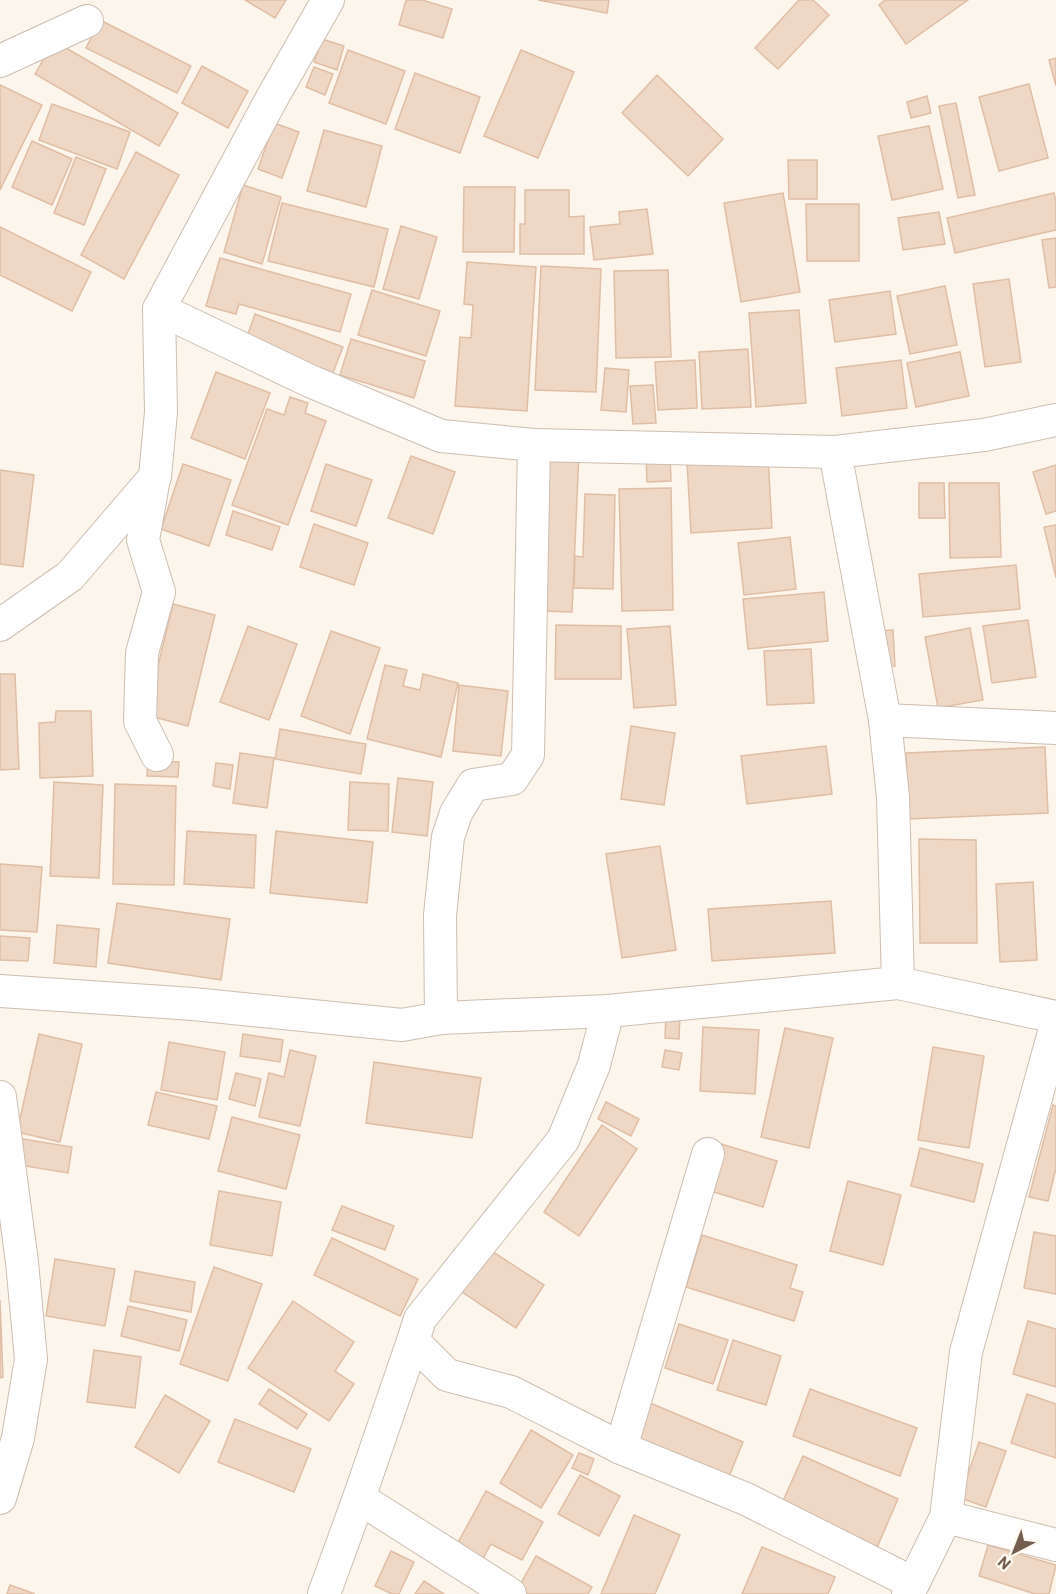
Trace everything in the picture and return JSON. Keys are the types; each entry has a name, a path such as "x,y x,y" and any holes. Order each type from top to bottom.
{"street":[{"path":"157,756 140,720 142,653 159,592 143,540 155,477 161,412 159,309 272,98 328,0"},
{"path":"0,62 87,21"},
{"path":"159,309 310,381 441,436 534,445 836,452 984,435 1056,420"},
{"path":"441,1018 440,915 448,837 456,813 473,785 512,779 528,755 534,445"},
{"path":"836,452 885,720 893,797 897,983"},
{"path":"0,625 70,576 155,477"},
{"path":"885,720 1056,728"},
{"path":"0,991 193,1004 402,1025 441,1018 608,1011 897,983 1056,1017"},
{"path":"324,1594 360,1498 420,1319 563,1140 594,1065 608,1011"},
{"path":"414,1341 447,1375 512,1392 621,1448 746,1499 910,1589 946,1517 966,1352 1056,1025"},
{"path":"0,1097 11,1264 31,1359 18,1438 0,1498"},
{"path":"621,1448 708,1154"},
{"path":"360,1498 510,1594"},
{"path":"946,1517 1056,1545"}],"building":[{"path":"245,0 286,0 275,18"},
{"path":"406,0 422,0 452,9 443,38 399,25"},
{"path":"538,0 609,0 607,13"},
{"path":"799,0 813,0 829,15 778,69 755,48"},
{"path":"885,0 968,0 906,44 879,5"},
{"path":"100,20 191,66 177,93 86,48"},
{"path":"322,39 344,46 337,70 314,62"},
{"path":"54,41 178,113 159,146 35,74"},
{"path":"348,50 405,71 386,124 329,103"},
{"path":"521,50 574,72 538,158 484,136"},
{"path":"1056,58 1056,86 1049,60"},
{"path":"202,66 248,91 228,128 182,103"},
{"path":"314,67 333,74 325,95 306,87"},
{"path":"415,73 480,97 460,153 395,129"},
{"path":"657,75 723,139 688,176 622,113"},
{"path":"1029,84 1048,158 999,171 979,97"},
{"path":"0,85 42,105 0,190"},
{"path":"927,96 931,113 911,118 907,102"},
{"path":"956,103 975,195 958,198 939,106"},
{"path":"52,104 130,132 117,169 39,140"},
{"path":"274,123 299,132 282,178 258,169"},
{"path":"929,126 943,189 892,200 878,136"},
{"path":"324,130 382,146 366,207 307,191"},
{"path":"32,141 72,159 52,205 12,187"},
{"path":"136,152 179,175 124,279 81,255"},
{"path":"76,157 106,169 84,225 54,213"},
{"path":"788,160 817,160 817,199 789,199"},
{"path":"243,185 281,197 262,264 224,252"},
{"path":"464,187 515,187 514,252 463,252"},
{"path":"525,190 569,190 569,217 584,216 584,254 520,254 520,224 525,224"},
{"path":"783,193 800,292 741,302 724,203"},
{"path":"1054,193 1056,230 955,253 947,218"},
{"path":"282,203 388,229 374,287 268,261"},
{"path":"806,204 859,204 859,261 807,261"},
{"path":"647,209 653,254 594,260 590,227 620,224 619,212"},
{"path":"939,212 945,244 903,250 898,218"},
{"path":"401,226 437,237 419,299 383,289"},
{"path":"0,227 91,272 72,311 0,275"},
{"path":"1056,238 1056,287 1049,288 1042,240"},
{"path":"220,258 351,294 340,332 239,304 236,314 206,306"},
{"path":"467,262 536,267 527,411 455,406 460,337 471,338 473,305 464,304"},
{"path":"541,266 601,269 596,392 535,390"},
{"path":"668,270 671,357 616,358 614,271"},
{"path":"1009,279 1021,362 985,367 973,284"},
{"path":"945,286 957,345 910,354 897,296"},
{"path":"372,290 440,311 426,356 358,335"},
{"path":"890,291 896,334 835,342 829,300"},
{"path":"799,310 806,403 756,407 749,313"},
{"path":"255,314 343,347 332,375 245,342"},
{"path":"351,339 425,361 414,398 340,375"},
{"path":"748,349 751,407 702,409 699,352"},
{"path":"960,352 969,396 916,407 907,363"},
{"path":"695,360 697,408 658,410 655,362"},
{"path":"901,360 907,408 842,416 836,368"},
{"path":"605,368 629,370 626,412 601,410"},
{"path":"216,372 270,393 245,459 191,438"},
{"path":"653,385 656,423 633,424 630,386"},
{"path":"290,397 308,403 305,413 326,421 288,525 232,505 267,409 284,415"},
{"path":"549,452 579,453 572,612 542,611"},
{"path":"670,455 671,481 647,482 646,456"},
{"path":"411,456 455,472 433,534 388,518"},
{"path":"768,457 772,528 691,533 687,462"},
{"path":"183,464 231,480 209,546 161,529"},
{"path":"326,464 372,480 356,526 311,511"},
{"path":"1056,465 1056,511 1046,514 1033,472"},
{"path":"0,470 34,475 23,567 0,564"},
{"path":"919,483 944,483 945,518 919,518"},
{"path":"949,483 999,483 1001,557 950,558"},
{"path":"671,488 673,610 622,611 619,489"},
{"path":"585,494 615,495 613,589 574,588 575,556 583,557"},
{"path":"233,511 280,527 272,550 226,535"},
{"path":"314,524 368,543 354,585 300,567"},
{"path":"1056,525 1056,578 1044,527"},
{"path":"790,537 796,589 744,595 738,543"},
{"path":"1016,565 1020,609 923,617 919,574"},
{"path":"824,592 828,641 748,649 743,599"},
{"path":"173,604 215,615 188,726 146,715"},
{"path":"1028,620 1036,677 992,683 983,626"},
{"path":"556,625 621,626 621,679 555,679"},
{"path":"248,626 297,644 269,720 220,702"},
{"path":"670,626 676,705 634,708 627,629"},
{"path":"970,628 983,700 938,708 925,637"},
{"path":"893,630 895,666 878,667 876,631"},
{"path":"331,631 380,648 350,734 301,716"},
{"path":"811,649 814,703 767,705 764,651"},
{"path":"385,665 407,670 403,686 420,690 423,674 458,683 441,757 367,739"},
{"path":"0,674 15,674 19,769 0,770"},
{"path":"459,685 508,691 501,756 453,751"},
{"path":"56,711 91,711 93,776 40,778 39,723 55,722"},
{"path":"631,726 675,733 664,805 621,799"},
{"path":"280,729 366,744 361,774 275,759"},
{"path":"826,746 832,794 747,804 741,756"},
{"path":"1045,747 1048,813 909,819 906,753"},
{"path":"240,753 274,758 267,808 233,803"},
{"path":"148,761 179,762 178,777 147,776"},
{"path":"216,763 233,765 230,789 213,786"},
{"path":"398,778 433,782 427,836 392,832"},
{"path":"54,782 103,785 99,878 50,876"},
{"path":"350,782 389,784 388,831 348,830"},
{"path":"115,784 176,786 174,885 113,884"},
{"path":"187,831 256,835 254,888 184,884"},
{"path":"276,831 373,842 367,903 270,893"},
{"path":"919,839 976,840 977,943 920,943"},
{"path":"660,846 676,950 622,958 606,854"},
{"path":"0,864 42,867 37,932 0,930"},
{"path":"1033,882 1037,960 1000,962 996,884"},
{"path":"831,901 835,953 712,961 708,909"},
{"path":"117,903 230,919 221,980 108,963"},
{"path":"57,925 99,929 96,967 54,963"},
{"path":"0,936 30,938 28,961 0,960"},
{"path":"666,1013 680,1014 679,1039 665,1038"},
{"path":"703,1027 759,1030 755,1094 700,1091"},
{"path":"785,1028 833,1038 809,1148 761,1137"},
{"path":"39,1034 82,1044 60,1142 17,1132"},
{"path":"243,1034 283,1040 280,1062 240,1056"},
{"path":"169,1042 225,1052 217,1100 161,1090"},
{"path":"933,1047 984,1056 969,1148 918,1140"},
{"path":"290,1050 316,1056 300,1126 259,1117 269,1073 284,1077"},
{"path":"665,1050 682,1053 679,1070 662,1067"},
{"path":"374,1062 481,1078 472,1138 366,1123"},
{"path":"236,1073 261,1079 255,1106 229,1099"},
{"path":"156,1092 217,1106 209,1139 148,1125"},
{"path":"606,1102 639,1119 631,1136 598,1119"},
{"path":"1053,1105 1056,1106 1056,1168 1048,1201 1029,1197"},
{"path":"232,1117 300,1135 286,1189 218,1171"},
{"path":"602,1125 637,1149 579,1236 544,1212"},
{"path":"17,1138 72,1147 68,1173 13,1164"},
{"path":"718,1143 777,1161 763,1207 704,1189"},
{"path":"920,1148 983,1164 974,1202 911,1186"},
{"path":"848,1181 901,1195 883,1265 830,1251"},
{"path":"219,1191 281,1202 272,1256 210,1245"},
{"path":"342,1206 394,1226 385,1250 332,1230"},
{"path":"1034,1232 1056,1236 1056,1294 1024,1288"},
{"path":"702,1235 797,1265 790,1288 803,1292 794,1321 686,1287"},
{"path":"332,1238 418,1279 400,1316 314,1275"},
{"path":"490,1250 544,1285 516,1328 462,1292"},
{"path":"55,1259 115,1269 105,1326 46,1316"},
{"path":"214,1267 262,1284 228,1381 180,1364"},
{"path":"135,1271 195,1282 191,1312 130,1301"},
{"path":"0,1300 3,1377 0,1378"},
{"path":"293,1301 354,1342 335,1371 354,1384 329,1421 248,1368"},
{"path":"128,1306 187,1320 179,1351 121,1336"},
{"path":"1028,1321 1056,1329 1056,1387 1013,1374"},
{"path":"679,1324 728,1340 713,1384 665,1368"},
{"path":"733,1340 781,1356 766,1405 717,1390"},
{"path":"94,1350 141,1357 135,1408 87,1402"},
{"path":"269,1389 307,1414 297,1429 259,1404"},
{"path":"810,1389 917,1428 900,1476 793,1436"},
{"path":"1027,1394 1056,1404 1056,1458 1011,1443"},
{"path":"165,1395 210,1421 179,1473 135,1447"},
{"path":"650,1403 743,1442 724,1489 630,1449"},
{"path":"235,1419 311,1449 294,1492 218,1462"},
{"path":"531,1430 573,1455 541,1508 500,1483"},
{"path":"979,1442 1006,1451 986,1507 960,1498"},
{"path":"579,1453 594,1459 588,1475 572,1468"},
{"path":"803,1456 898,1499 875,1552 779,1510"},
{"path":"580,1475 620,1496 599,1536 558,1514"},
{"path":"486,1491 543,1522 522,1560 491,1544 481,1562 455,1548"},
{"path":"634,1515 680,1535 655,1594 601,1594"},
{"path":"988,1545 1056,1565 1049,1594 1035,1594 979,1576"},
{"path":"762,1547 835,1577 828,1594 742,1594"},
{"path":"391,1551 414,1562 399,1594 392,1594 375,1586"},
{"path":"536,1556 592,1587 588,1594 515,1594"},
{"path":"424,1581 444,1594 415,1594"},
{"path":"10,1585 35,1594 7,1594"}]}
